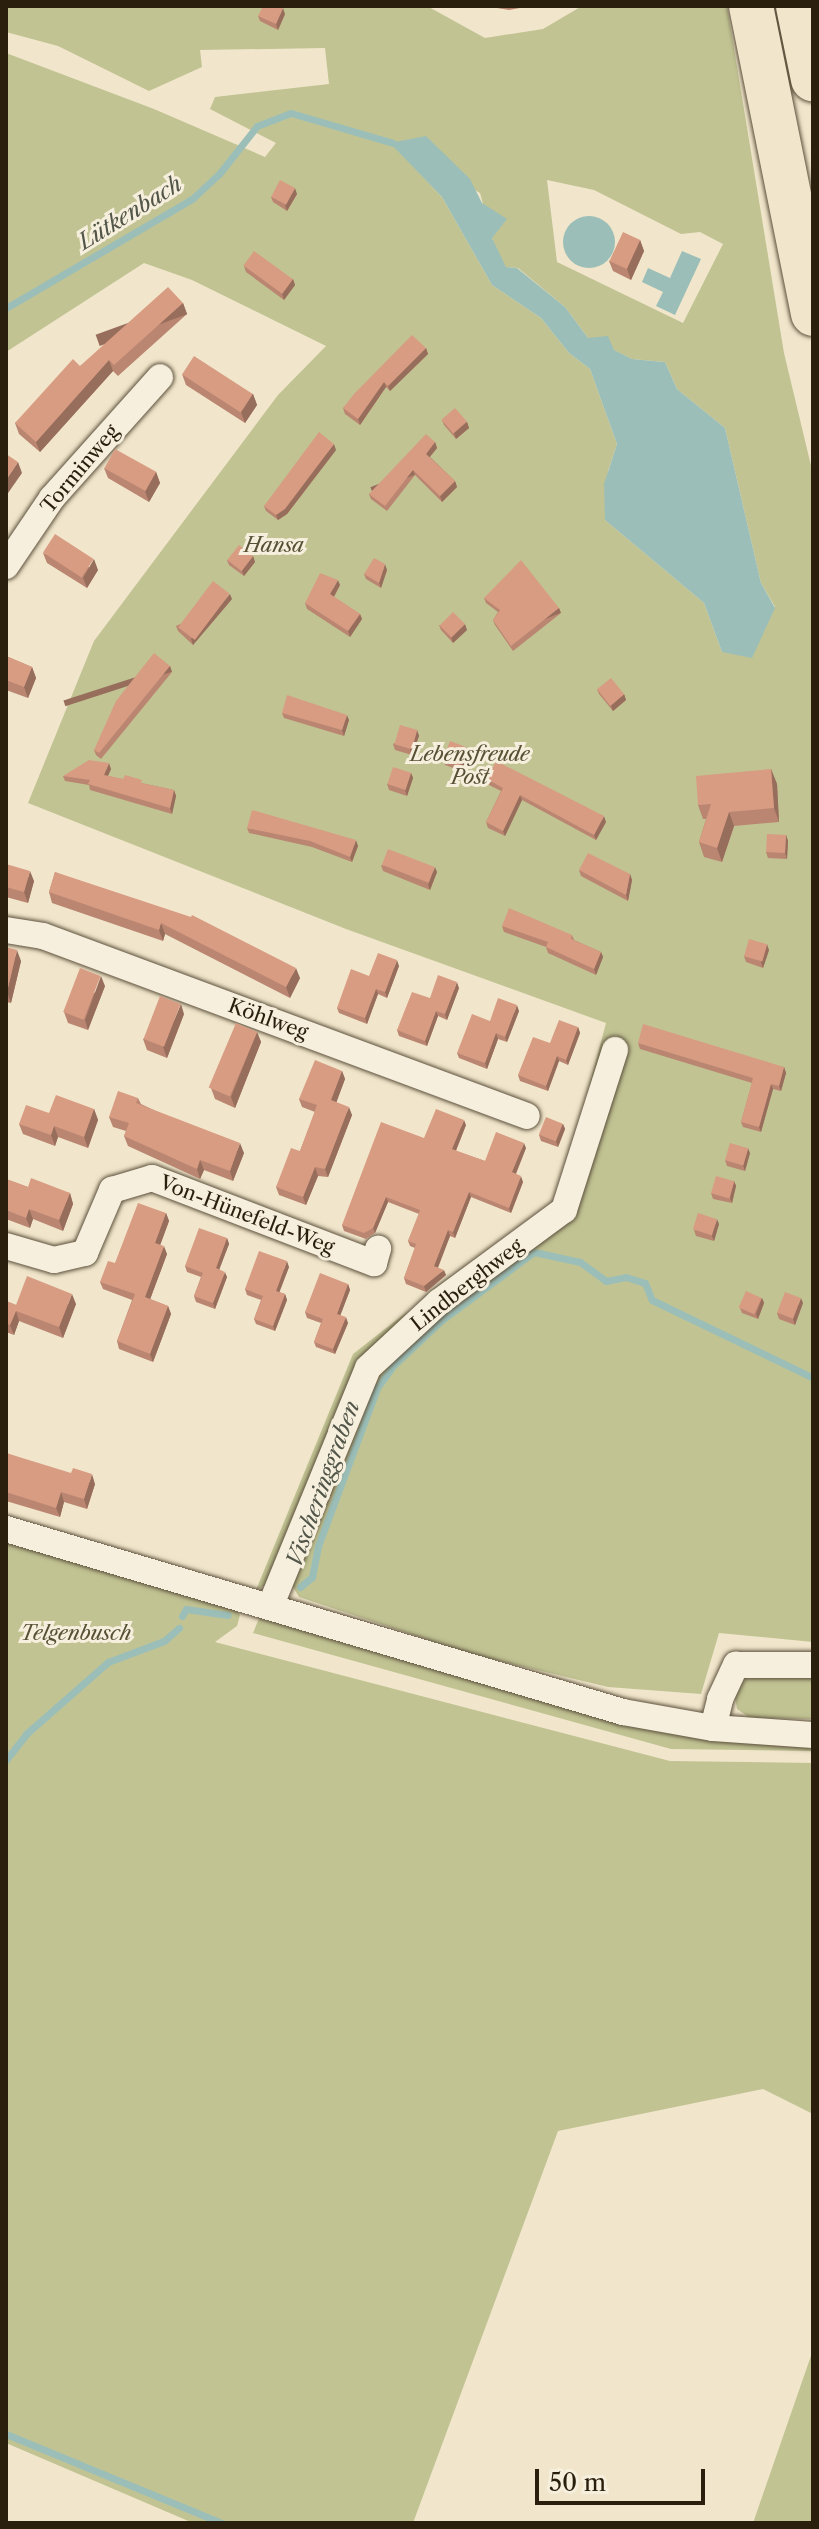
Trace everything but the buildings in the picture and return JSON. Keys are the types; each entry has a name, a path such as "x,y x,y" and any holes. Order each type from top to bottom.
{"highway":[{"path":"751,6 813,314"},
{"path":"798,6 813,79"}],"street":[{"name":"Torminweg","path":"6,566 52,498 160,377"},
{"name":"Köhlweg","path":"6,930 43,936 527,1116"},
{"name":"Lindberghweg","path":"270,1607 368,1368 439,1302 564,1210 615,1050"},
{"name":"Von-Hünefeld-Weg","path":"6,1246 54,1260 85,1253 112,1190 152,1178 374,1263 378,1249"},
{"path":"6,1529 549,1693 623,1712 713,1728 813,1735"},
{"path":"713,1728 720,1699 736,1665 813,1665"}],"green space":[{"path":"6,6 427,6 485,38 543,29 582,6 727,6 784,353 813,474 813,1642 719,1633 701,1694 608,1687 471,1654 299,1597 290,1582 376,1371 414,1332 518,1254 562,1189 606,1023 346,929 28,803 94,641 278,395 326,346 192,280 144,263 6,352 6,53 154,109 265,157 276,143 210,109 215,97 329,84 325,48 200,50 202,67 149,91 58,46 6,32","holes":["391,143 480,193 496,252 506,267 518,268 565,307 588,338 632,359 665,362 677,389 725,428 761,583 775,607 722,652 704,603 605,520 608,471 617,444 590,369 569,353 541,318 492,285 442,197","547,180 594,190 681,234 700,232 723,244 683,323 557,262"]},
{"path":"408,1311 365,1360 266,1585 256,1590 353,1354"},
{"name":"Telgenbusch","path":"6,1539 235,1608 240,1615 237,1626 215,1642 670,1761 813,1763 813,2114 763,2089 558,2131 413,2523 193,2523 6,2443"},
{"path":"260,1616 559,1705 813,1739 813,1751 671,1749 253,1633"},
{"path":"766,1671 813,1674 813,1719 750,1718 737,1709 734,1691 746,1679"},
{"path":"813,2350 813,2523 753,2523"}],"water":[{"path":"426,136 470,179 482,203 507,219 492,238 506,267 517,268 565,307 588,338 608,336 614,350 632,359 665,362 677,389 725,428 761,583 775,608 752,658 722,652 704,603 605,520 604,484 617,444 590,369 569,353 541,318 492,285 442,197 390,143"},
{"path":"589,216 607,224 615,242 607,260 589,268 571,260 563,242 571,224"},
{"path":"682,251 701,259 675,315 656,306 663,292 642,282 648,268 670,278"}],"waterway":[{"name":"Lütkenbach","path":"6,308 192,199 219,174 257,126 291,113 393,143"},
{"name":"Vischeringgraben","path":"300,1587 312,1577 318,1546 377,1388 394,1365 442,1320 534,1252 580,1262 606,1281 626,1277 645,1283 652,1300 813,1378"},
{"name":"Vischeringgraben","path":"182,1616 186,1609 228,1615"},
{"name":"Vischeringgraben","path":"6,1760 26,1734 108,1662 164,1641 179,1628"},
{"path":"6,2434 222,2523"}],"park label":[{"name":"Hansa","path":"274,545"},
{"name":"Lebensfreude Post","path":"470,766"}]}
